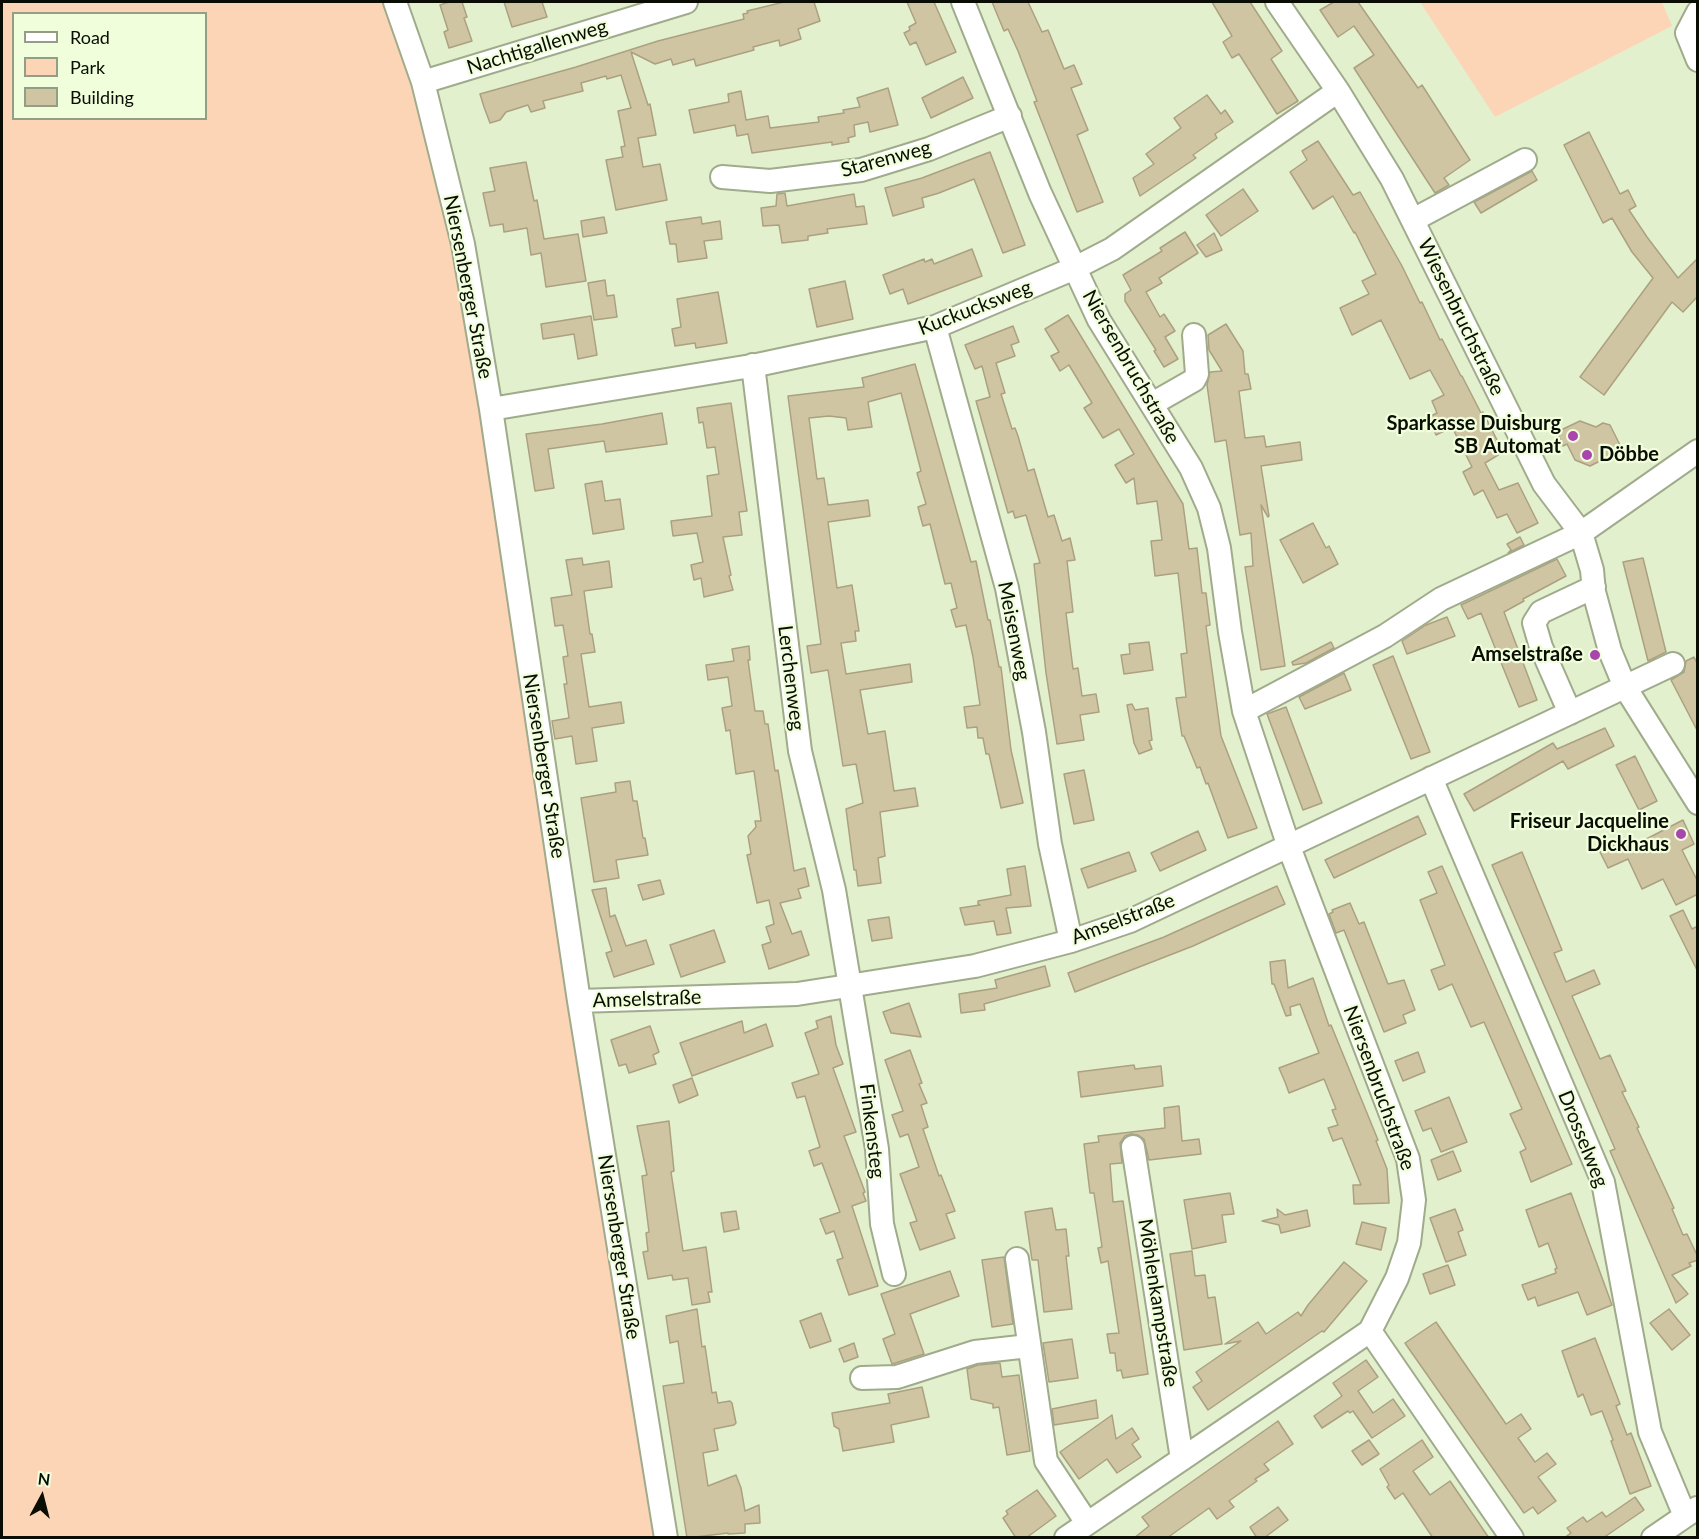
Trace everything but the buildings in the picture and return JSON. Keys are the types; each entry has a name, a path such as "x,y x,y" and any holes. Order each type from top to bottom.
{"street":[{"name":"Niersenberger Straße","path":"395,2 423,82 464,244 579,1001 666,1538"},
{"name":"Nachtigallenweg","path":"423,82 650,7 686,2"},
{"name":"Niersenbruchstraße","path":"963,2 1040,193 1099,320 1191,468 1209,508 1219,548 1230,632 1244,711 1289,847 1408,1160 1414,1200 1409,1243 1397,1278 1370,1331"},
{"name":"Wiesenbruchstraße","path":"1277,2 1338,91 1392,179 1544,484 1581,533 1592,570 1610,651 1625,687 1698,803"},
{"path":"1698,12 1687,33 1698,60"},
{"name":"Kuckucksweg","path":"490,409 753,365 935,327 1075,268 1112,249 1338,91"},
{"name":"Starenweg","path":"722,177 770,181 861,170 929,149 1010,116"},
{"path":"1413,220 1525,160"},
{"name":"Meisenweg","path":"935,327 1007,588 1034,732 1050,844 1071,940"},
{"path":"1152,404 1194,380 1197,374 1194,335"},
{"name":"Lerchenweg","path":"753,365 800,751 834,890 850,986"},
{"path":"1244,711 1385,636 1442,599 1581,533 1698,451"},
{"path":"1570,713 1541,647 1534,623 1540,612 1594,587"},
{"name":"Amselstraße","path":"579,1001 797,994 975,966 1071,940 1130,921 1674,664"},
{"name":"Drosselweg","path":"1431,778 1603,1182 1650,1432 1691,1511"},
{"name":"Finkensteg","path":"850,986 877,1149 882,1224 894,1274"},
{"name":"Möhlenkampstraße","path":"1133,1147 1182,1459"},
{"path":"1017,1259 1046,1461 1087,1523"},
{"path":"1066,1538 1370,1331 1508,1536"},
{"path":"862,1378 897,1377 975,1352 1029,1346"},
{"path":"1653,1538 1691,1511"}],"green space":[{"path":"2,2 391,2 419,89 492,408 661,1537 2,1537"},
{"path":"1420,2 1662,2 1672,26 1495,117"}],"place":[{"name":"Sparkasse Duisburg SB Automat","path":"1573,436"},
{"name":"Döbbe","path":"1587,455"},
{"name":"Amselstraße","path":"1595,655"},
{"name":"Friseur Jacqueline Dickhaus","path":"1681,834"}]}
